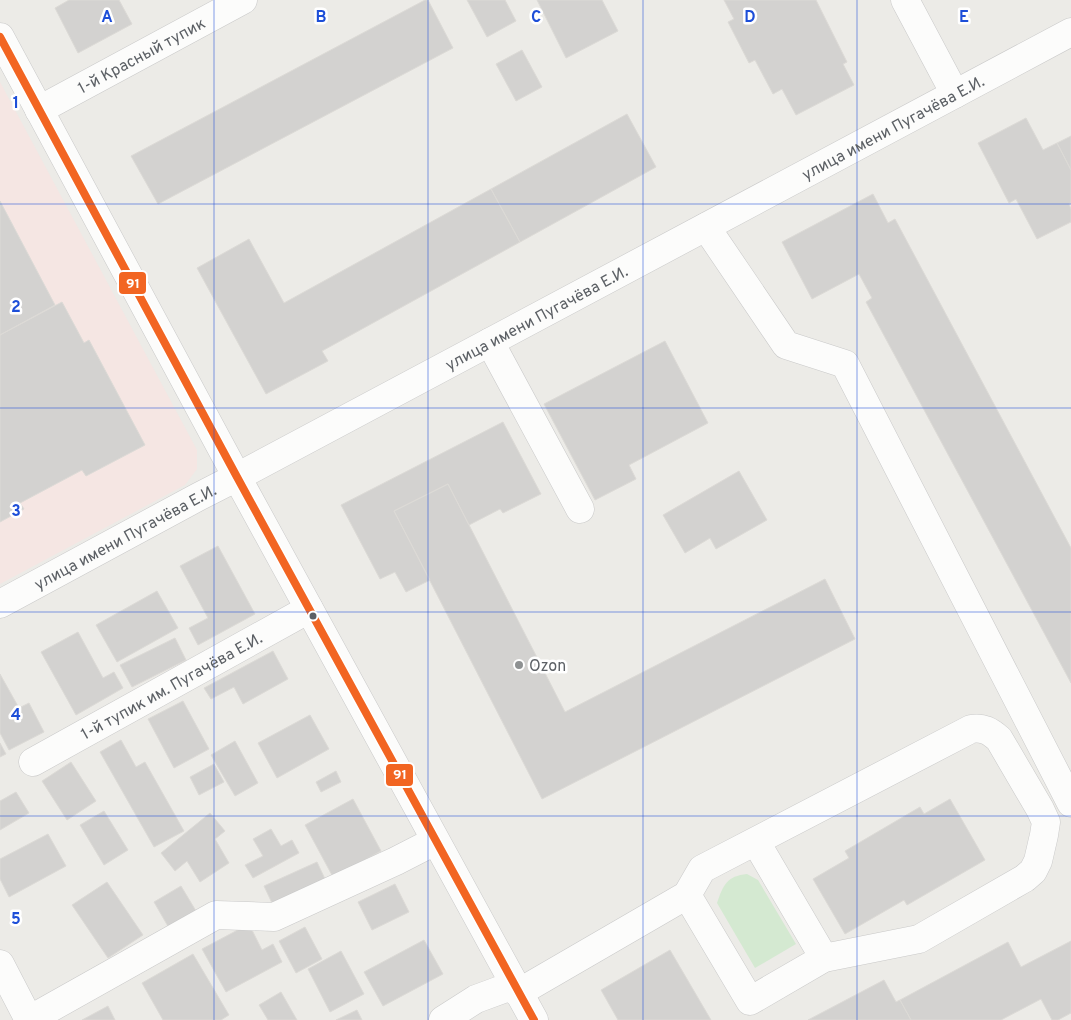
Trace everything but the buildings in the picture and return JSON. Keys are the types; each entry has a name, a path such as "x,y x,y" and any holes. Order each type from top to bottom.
{"street":[{"name":"1-й Красный тупик","path":"39,110 243,0"},
{"path":"905,0 956,94"},
{"name":"улица имени Пугачёва Е.И.","path":"0,604 1071,32"},
{"path":"0,37 523,1002"},
{"path":"706,227 786,345 845,364 1071,803"},
{"path":"490,342 580,509"},
{"name":"1-й тупик им. Пугачёва Е.И.","path":"33,762 309,609"},
{"path":"523,1002 688,895 702,870 971,729 979,727 990,731 999,739 1046,822 1038,861 1034,871 1025,878 919,940 824,958 749,1010 688,895"},
{"path":"0,964 29,1020 216,915 274,917 435,841"},
{"path":"756,842 824,958"},
{"path":"442,1020 476,999 523,1002 658,933"}],"shaded area":[{"path":"0,82 197,450 197,469 185,485 0,584"}],"green space":[{"path":"747,874 758,880 796,944 755,968 717,903 721,891 730,879"}],"transit line":[{"name":"91","path":"0,37 237,477 534,1020"}],"place":[{"name":"Ozon","path":"519,665"}]}
